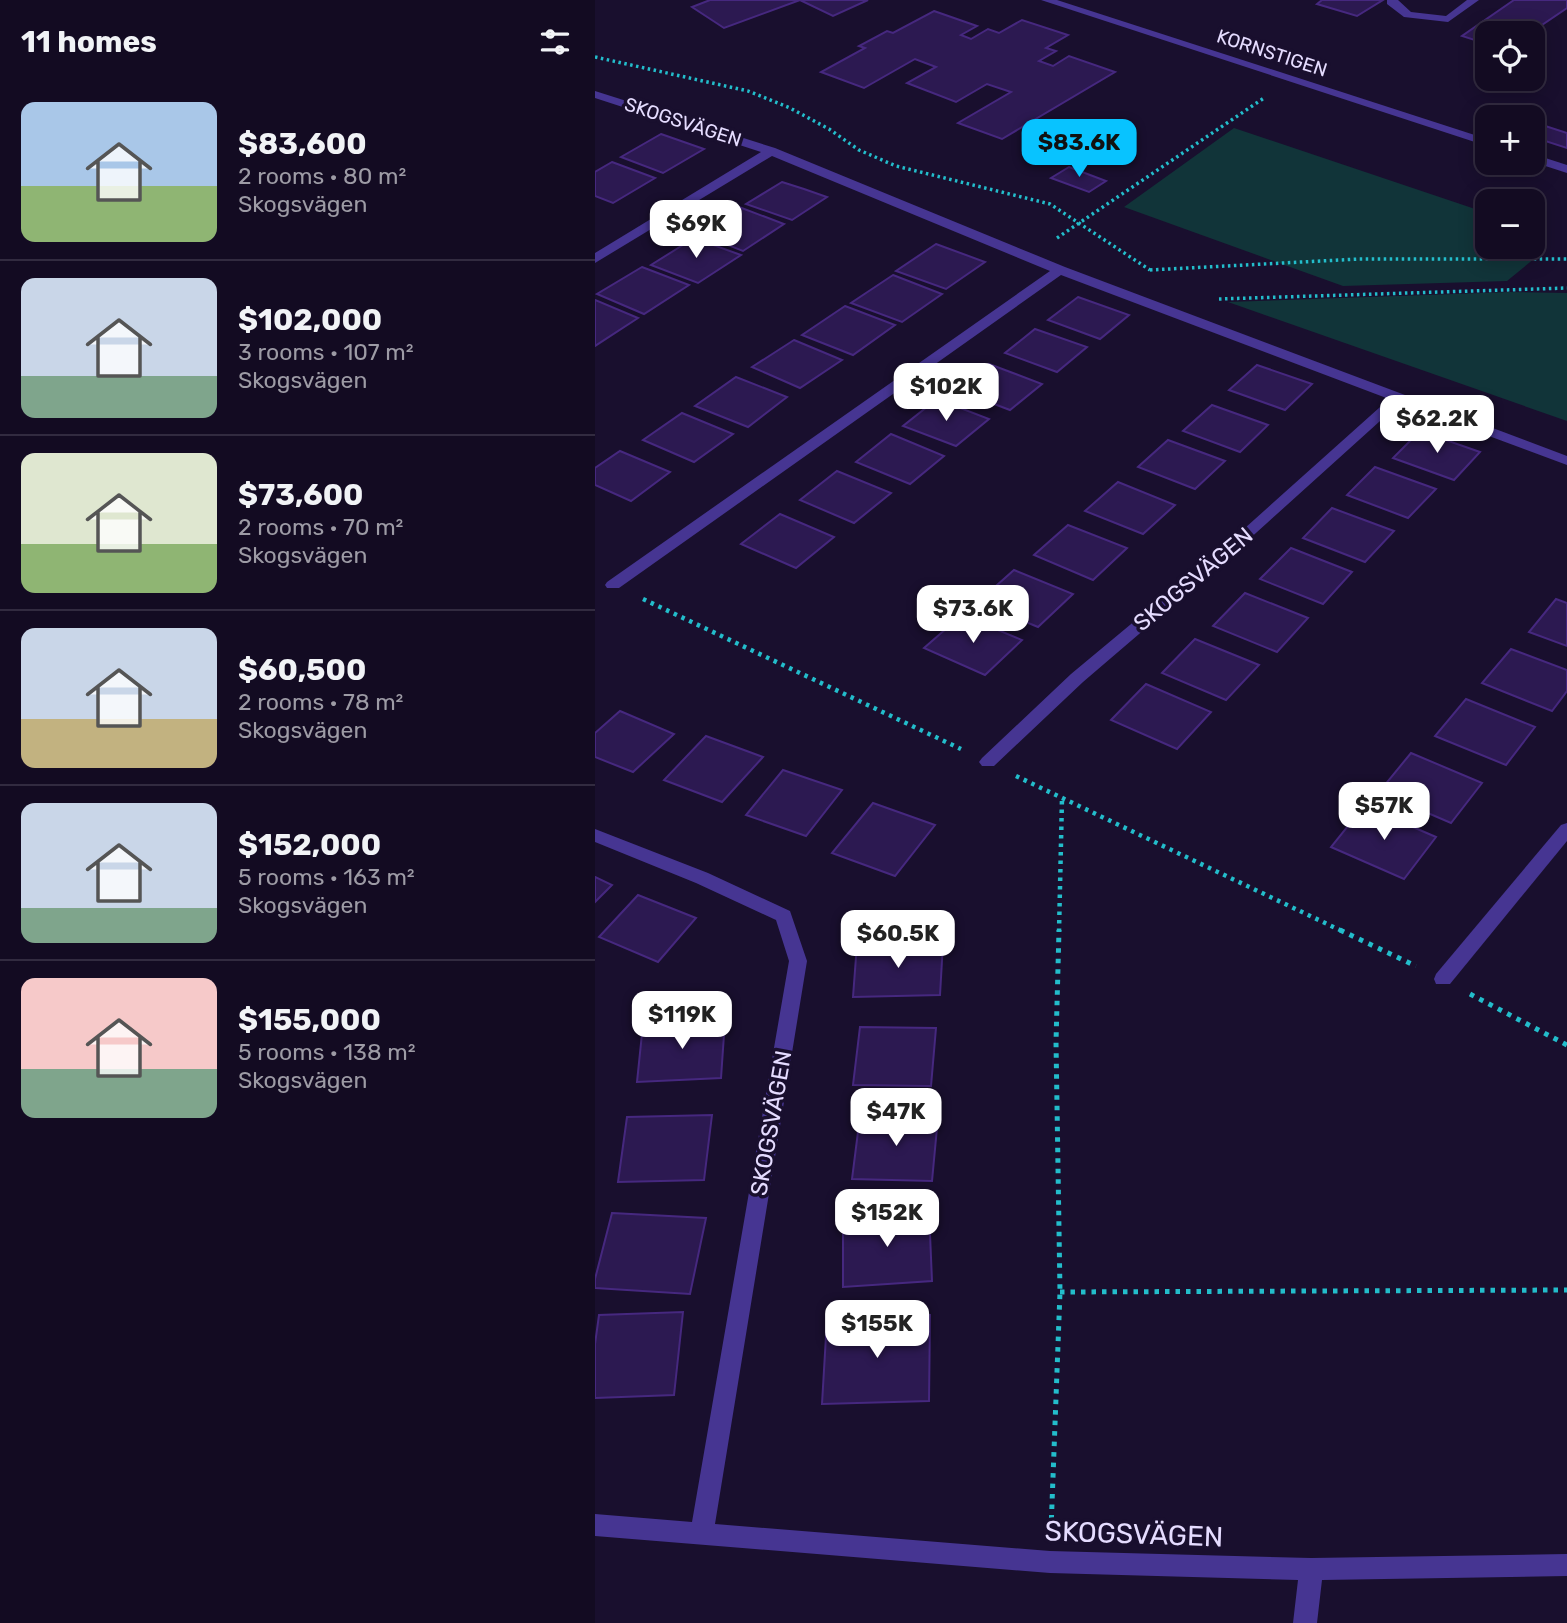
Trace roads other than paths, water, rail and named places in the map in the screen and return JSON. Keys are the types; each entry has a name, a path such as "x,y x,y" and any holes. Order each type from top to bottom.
{"street":[{"name":"KORNSTIGEN","path":"1046,0 1475,139"},
{"path":"1393,0 1391,2 1408,15 1448,19 1474,0"},
{"name":"SKOGSVÄGEN","path":"595,94 771,151 1060,270 1567,461"},
{"name":"SKOGSVÄGEN","path":"595,259 771,151"},
{"path":"1545,162 1567,169"},
{"path":"613,584 1060,270"},
{"name":"SKOGSVÄGEN","path":"988,762 1077,678 1231,548 1399,397"},
{"path":"1443,979 1567,829"},
{"name":"SKOGSVÄGEN","path":"595,835 702,878 784,916 798,961 701,1535"},
{"name":"SKOGSVÄGEN","path":"595,1525 1050,1562 1311,1569 1567,1565"},
{"path":"1305,1623 1311,1569"}]}
